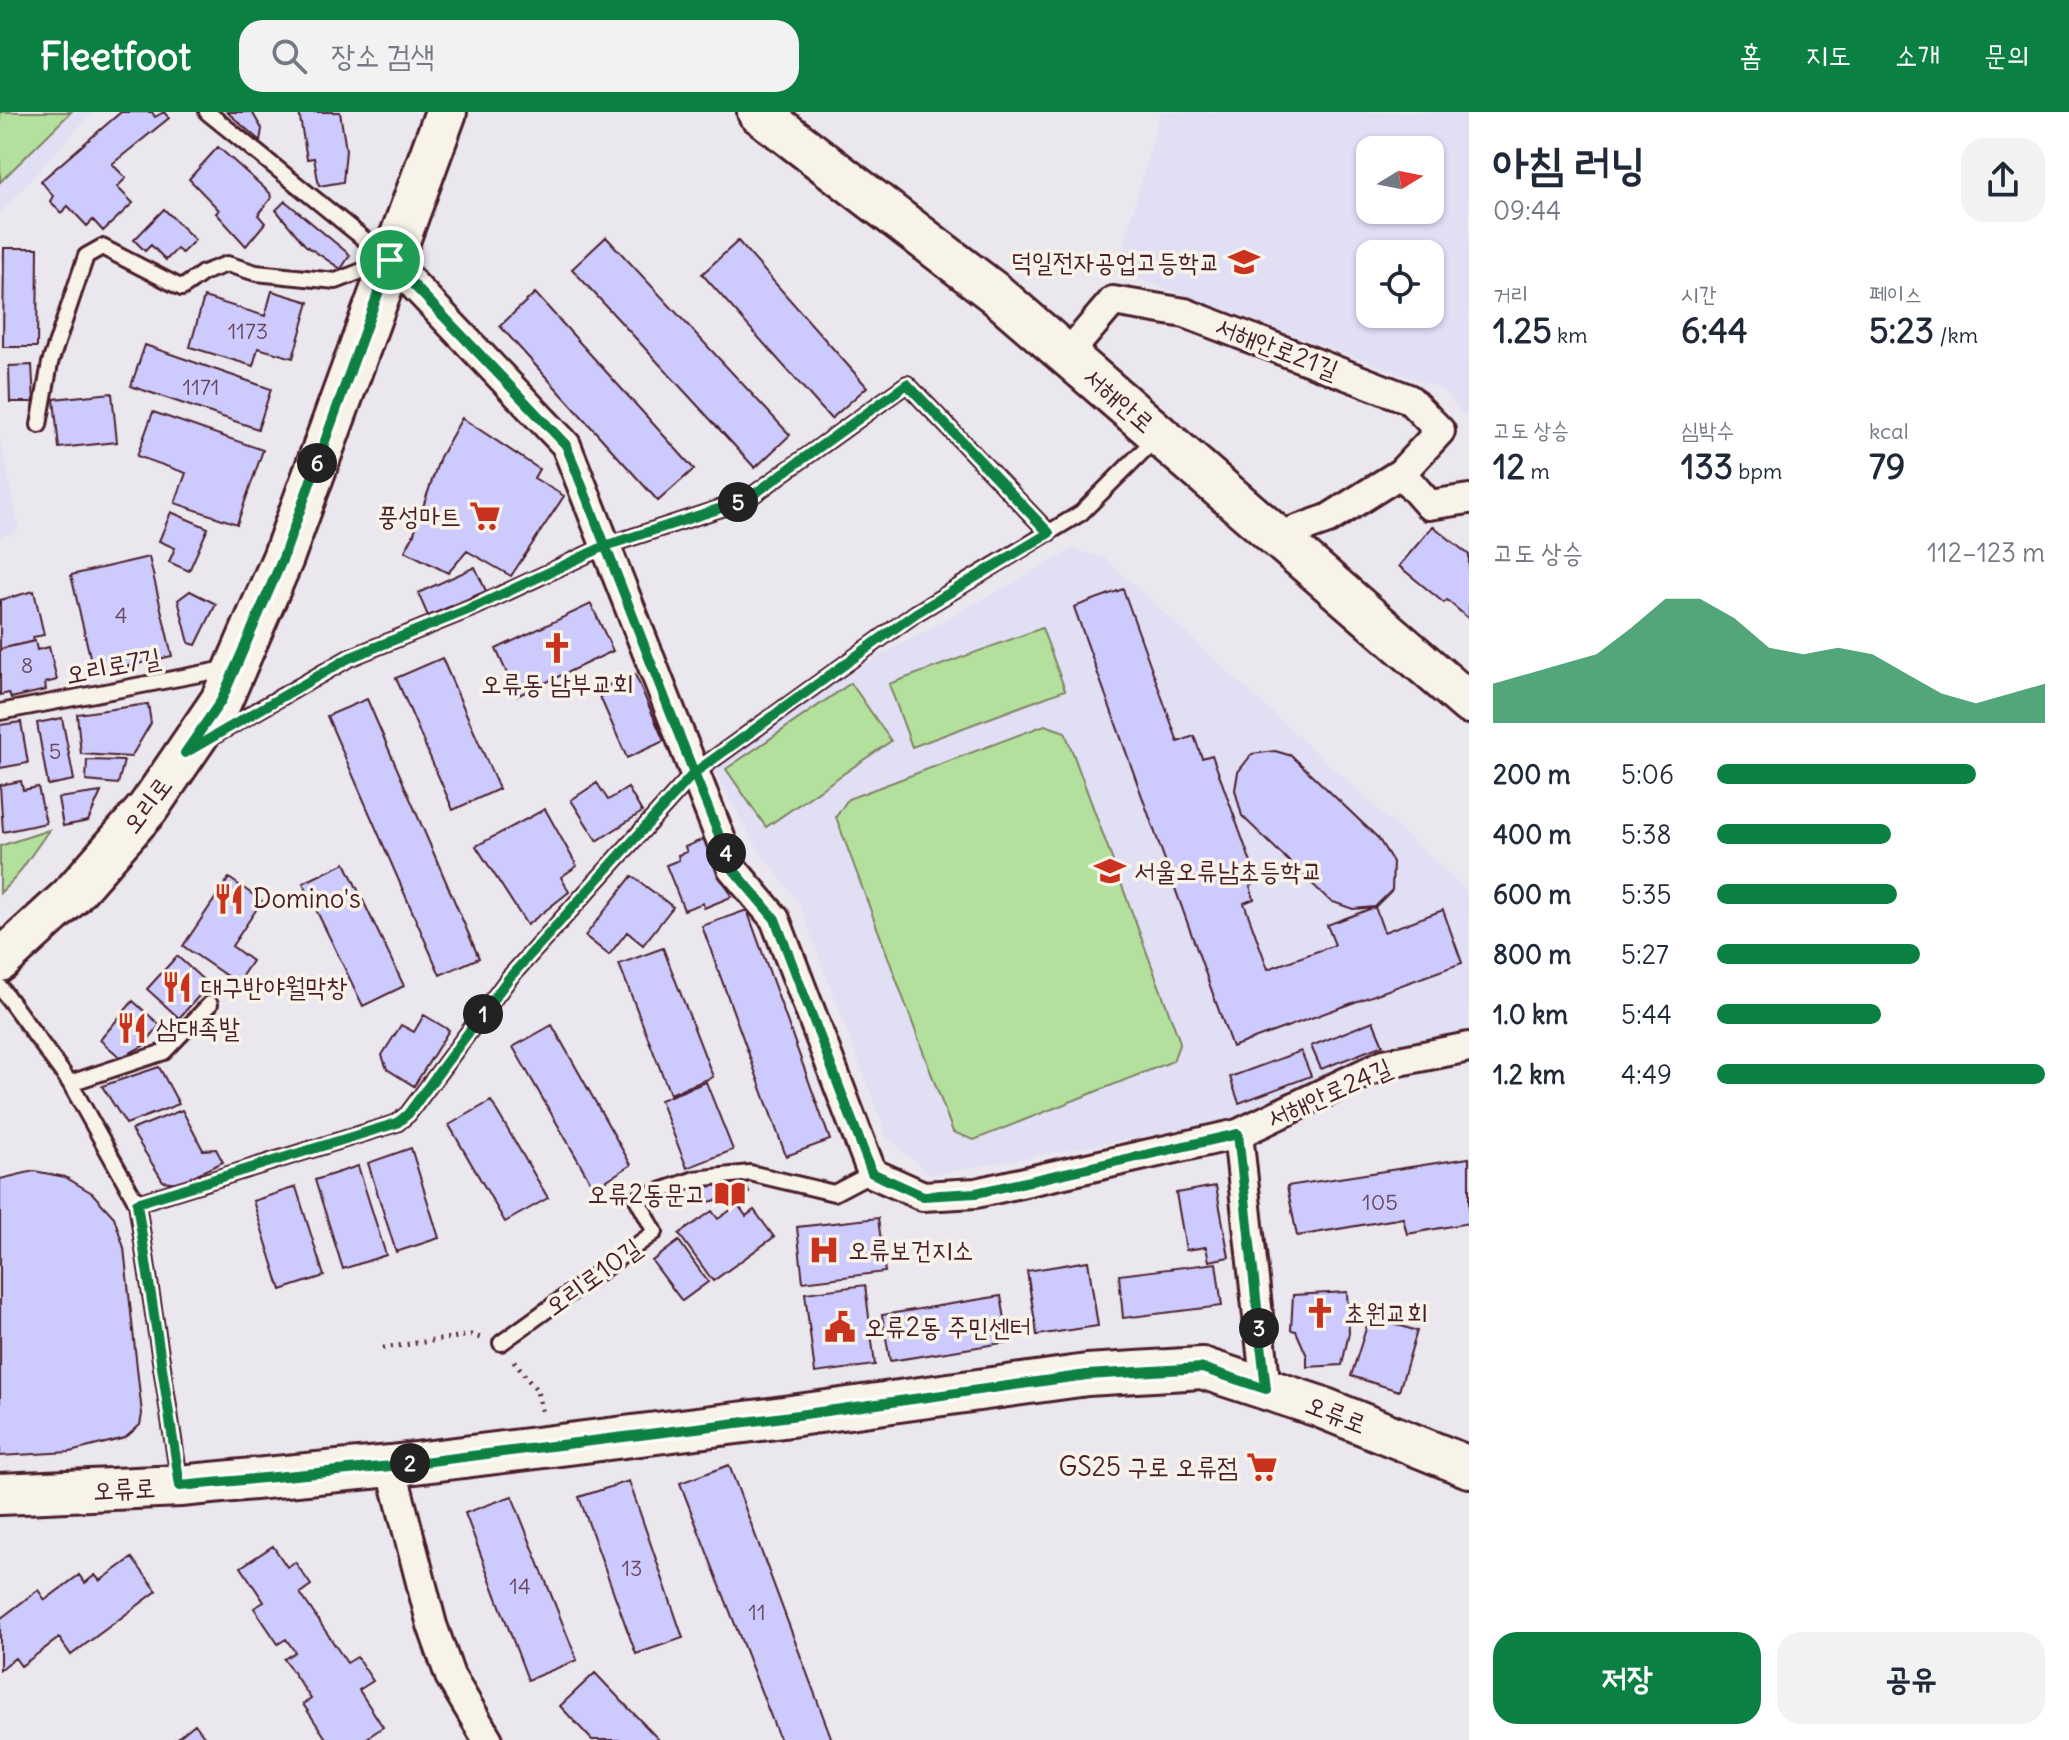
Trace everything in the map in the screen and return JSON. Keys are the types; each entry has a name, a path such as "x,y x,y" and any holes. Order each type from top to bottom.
{"main road":[{"path":"441,125 472,112"},
{"name":"서해안로","path":"758,112 996,294 1469,703"},
{"name":"오리로","path":"0,961 70,897 148,808 221,701 283,558 441,125"},
{"name":"오류로","path":"2,1494 180,1486 391,1466 769,1419 1087,1375 1202,1368 1266,1389 1469,1467"}],"street":[{"path":"390,260 566,445 732,868 775,919 872,1173"},
{"name":"서해안로21길","path":"1067,355 1113,301 1185,313 1409,399 1440,431 1401,473 1328,519 1277,537"},
{"path":"1401,473 1429,505 1469,499"},
{"name":"서해안로24길","path":"872,1173 923,1196 976,1193 1238,1134 1384,1064 1469,1047"},
{"name":"서해안로24길","path":"1238,1134 1266,1389"},
{"path":"391,1466 432,1625 446,1663 488,1740"}],"lane":[{"path":"39,425 50,363 86,256 102,247 182,288 203,273 227,264 256,273 336,281 390,260 207,112"},
{"path":"185,753 349,658 477,606 605,546 746,500 907,384 1049,533"},
{"path":"137,1203 397,1123 408,1114 509,978 694,773 916,613 1081,513 1159,435"},
{"name":"오리로7길","path":"0,712 235,667"},
{"path":"0,987 70,1083 137,1203 180,1486"},
{"path":"70,1083 164,1052 210,1004"},
{"name":"오리로10길","path":"501,1343 655,1232 637,1199 695,1179 750,1173 834,1193 872,1173"}],"path":[{"path":"383,1348 471,1335 501,1343 537,1391"}],"shaded area":[{"path":"0,112 93,112 0,213"},
{"name":"덕일전자공업고등학교","path":"1160,112 1469,112 1469,412 1463,414 1442,389 1117,271"},
{"path":"0,437 19,529 0,538"},
{"name":"서울오류남초등학교","path":"1073,550 1104,558 1469,893 1469,1035 1377,1062 1228,1121 931,1175 887,1137 799,903 758,849 713,769 845,675"}],"green space":[{"path":"0,112 71,112 0,182"},
{"path":"1042,628 1065,690 912,747 889,684"},
{"path":"851,683 891,741 766,827 726,769"},
{"path":"1045,725 1065,732 1180,1042 1173,1061 974,1140 953,1132 836,817 848,799"},
{"path":"49,830 16,877 0,893 0,846"}],"building":[{"path":"121,112 152,112 155,117 164,112 169,118 112,164 126,178 117,187 133,203 103,231 93,220 87,226 68,206 61,213 50,201 53,196 41,181"},
{"path":"227,112 252,112 262,129 260,141"},
{"path":"299,112 340,112 346,150 343,182 319,186 314,158 307,159"},
{"path":"218,147 270,193 271,198 258,215 265,223 246,246 216,213 219,210 189,179"},
{"path":"285,201 350,255 341,269 305,245 276,210"},
{"path":"164,209 195,240 182,253 177,249 166,260 151,245 145,251 134,240"},
{"path":"606,237 790,435 755,468 572,269"},
{"path":"738,241 867,387 831,419 702,274"},
{"path":"4,248 38,248 37,347 3,347"},
{"path":"272,291 309,302 293,358 258,348 253,366 190,347 204,297 265,316"},
{"path":"535,293 694,469 658,501 500,326"},
{"path":"145,345 271,389 258,429 131,386"},
{"path":"32,365 34,402 10,402 9,366"},
{"path":"112,393 117,442 59,448 54,399"},
{"path":"153,412 263,450 237,524 175,503 186,473 137,456"},
{"name":"풍성마트","path":"462,418 539,469 534,478 564,496 511,576 467,551 448,573 405,551 440,457"},
{"path":"171,512 208,528 189,571 169,562 175,548 159,541"},
{"path":"1433,526 1469,555 1469,619 1399,566"},
{"path":"149,557 172,656 94,674 71,575"},
{"path":"475,567 486,591 428,616 418,593"},
{"path":"1123,589 1178,742 1194,736 1202,758 1212,755 1258,882 1250,886 1254,899 1244,903 1268,969 1335,945 1327,925 1375,907 1384,932 1443,910 1462,963 1232,1047 1074,607"},
{"path":"34,591 44,635 33,637 34,641 0,649 0,600"},
{"path":"190,591 216,604 196,645 189,643 178,600"},
{"path":"591,604 613,651 517,696 496,649"},
{"path":"35,641 37,650 49,647 57,680 45,683 46,690 11,698 9,693 0,695 0,649"},
{"path":"442,658 499,789 453,810 396,678"},
{"path":"635,674 664,741 627,758 597,690"},
{"path":"367,699 479,958 440,975 327,716"},
{"path":"148,704 151,723 131,757 81,754 77,714"},
{"path":"62,718 74,780 48,785 37,723"},
{"path":"21,722 28,763 0,768 0,725"},
{"path":"1275,751 1292,756 1378,838 1393,862 1392,890 1375,907 1353,909 1330,901 1242,816 1235,790 1238,772 1252,754"},
{"path":"87,760 124,761 118,784 86,781"},
{"path":"21,781 23,790 38,787 46,823 3,832 0,785"},
{"path":"597,783 608,800 628,788 642,812 597,841 571,800"},
{"path":"101,792 88,821 63,826 58,798"},
{"path":"545,809 577,866 561,877 569,892 527,925 476,846"},
{"path":"708,837 731,897 704,908 703,903 684,910 666,865 679,860 678,855 687,852 685,847"},
{"path":"345,863 404,986 363,1006 303,883"},
{"path":"632,876 673,907 643,945 627,932 609,955 585,936"},
{"path":"229,878 262,901 232,946 252,961 237,983 183,946"},
{"path":"747,910 830,1140 786,1156 702,926"},
{"path":"663,948 713,1077 670,1094 619,964"},
{"path":"177,956 209,985 179,1018 147,989"},
{"path":"133,1001 160,1025 143,1046 121,1058 100,1040"},
{"path":"424,1015 449,1030 414,1086 387,1069 382,1055 401,1025 414,1032"},
{"path":"1373,1021 1383,1045 1321,1069 1311,1046"},
{"path":"552,1025 631,1165 594,1188 513,1047"},
{"path":"1301,1051 1311,1076 1239,1103 1230,1077"},
{"path":"159,1067 179,1104 126,1124 102,1086"},
{"path":"706,1082 733,1150 687,1168 660,1100"},
{"path":"491,1101 548,1198 505,1222 449,1125"},
{"path":"182,1110 203,1150 216,1149 223,1162 178,1183 163,1181 131,1130"},
{"path":"411,1148 439,1238 396,1252 368,1163"},
{"path":"1469,1158 1469,1223 1407,1234 1403,1218 1297,1236 1287,1186"},
{"path":"358,1166 386,1255 343,1269 315,1180"},
{"path":"34,1171 65,1177 92,1193 114,1217 124,1248 142,1414 140,1425 125,1438 70,1452 0,1456 0,1179"},
{"path":"745,1178 749,1193 708,1202 705,1187"},
{"path":"1216,1186 1229,1257 1209,1261 1206,1247 1186,1250 1176,1193"},
{"path":"296,1187 324,1276 281,1290 253,1201"},
{"path":"738,1205 746,1216 754,1210 774,1237 713,1281 679,1234 712,1211 718,1219"},
{"path":"878,1218 885,1272 803,1282 797,1227"},
{"path":"679,1241 708,1282 682,1301 652,1261"},
{"path":"1088,1261 1098,1326 1037,1335 1027,1271"},
{"path":"1216,1263 1222,1306 1123,1318 1119,1275"},
{"path":"865,1285 875,1365 815,1373 805,1293"},
{"name":"초원교회","path":"1347,1292 1349,1333 1342,1365 1307,1367 1307,1356 1296,1331 1291,1330 1293,1295"},
{"path":"1001,1296 1009,1342 890,1361 882,1315"},
{"path":"1370,1316 1417,1331 1399,1391 1351,1376"},
{"path":"729,1465 832,1740 780,1740 680,1483"},
{"path":"629,1481 683,1638 636,1654 579,1497"},
{"path":"512,1496 577,1660 528,1680 465,1513"},
{"path":"273,1546 287,1567 295,1562 311,1585 300,1593 347,1663 357,1657 373,1681 359,1690 383,1727 364,1740 327,1740 303,1704 311,1699 284,1659 295,1652 286,1639 278,1644 254,1608 264,1602 241,1567"},
{"path":"132,1558 157,1591 71,1655 59,1638 21,1666 15,1658 0,1670 0,1619 38,1590 45,1600 79,1575 85,1583 95,1575 100,1581"},
{"path":"595,1673 659,1740 592,1740 560,1706"},
{"path":"195,1724 207,1740 175,1740"}],"place":[{"name":"덕일전자공업고등학교","path":"1244,262"},
{"name":"풍성마트","path":"485,516"},
{"name":"오류동 남부교회","path":"557,648"},
{"name":"서울오류남초등학교","path":"1110,871"},
{"name":"Domino's","path":"229,899"},
{"name":"대구반야월막창","path":"177,987"},
{"name":"삼대족발","path":"132,1028"},
{"name":"오류2동문고","path":"730,1194"},
{"name":"오류보건지소","path":"824,1250"},
{"name":"초원교회","path":"1320,1313"},
{"name":"오류2동 주민센터","path":"840,1327"},
{"name":"GS25 구로 오류점","path":"1262,1467"}],"route":[{"path":"390,260 283,558 221,701 185,753 349,658 477,606 605,546 746,500 907,384 1049,533 916,613 694,773 732,868 775,919 872,1173 923,1196 976,1193 1238,1134 1266,1389 1202,1368 1087,1375 769,1419 391,1466 180,1486 137,1203 397,1123 408,1114 509,978 694,773 605,546 566,445 390,260"}]}
